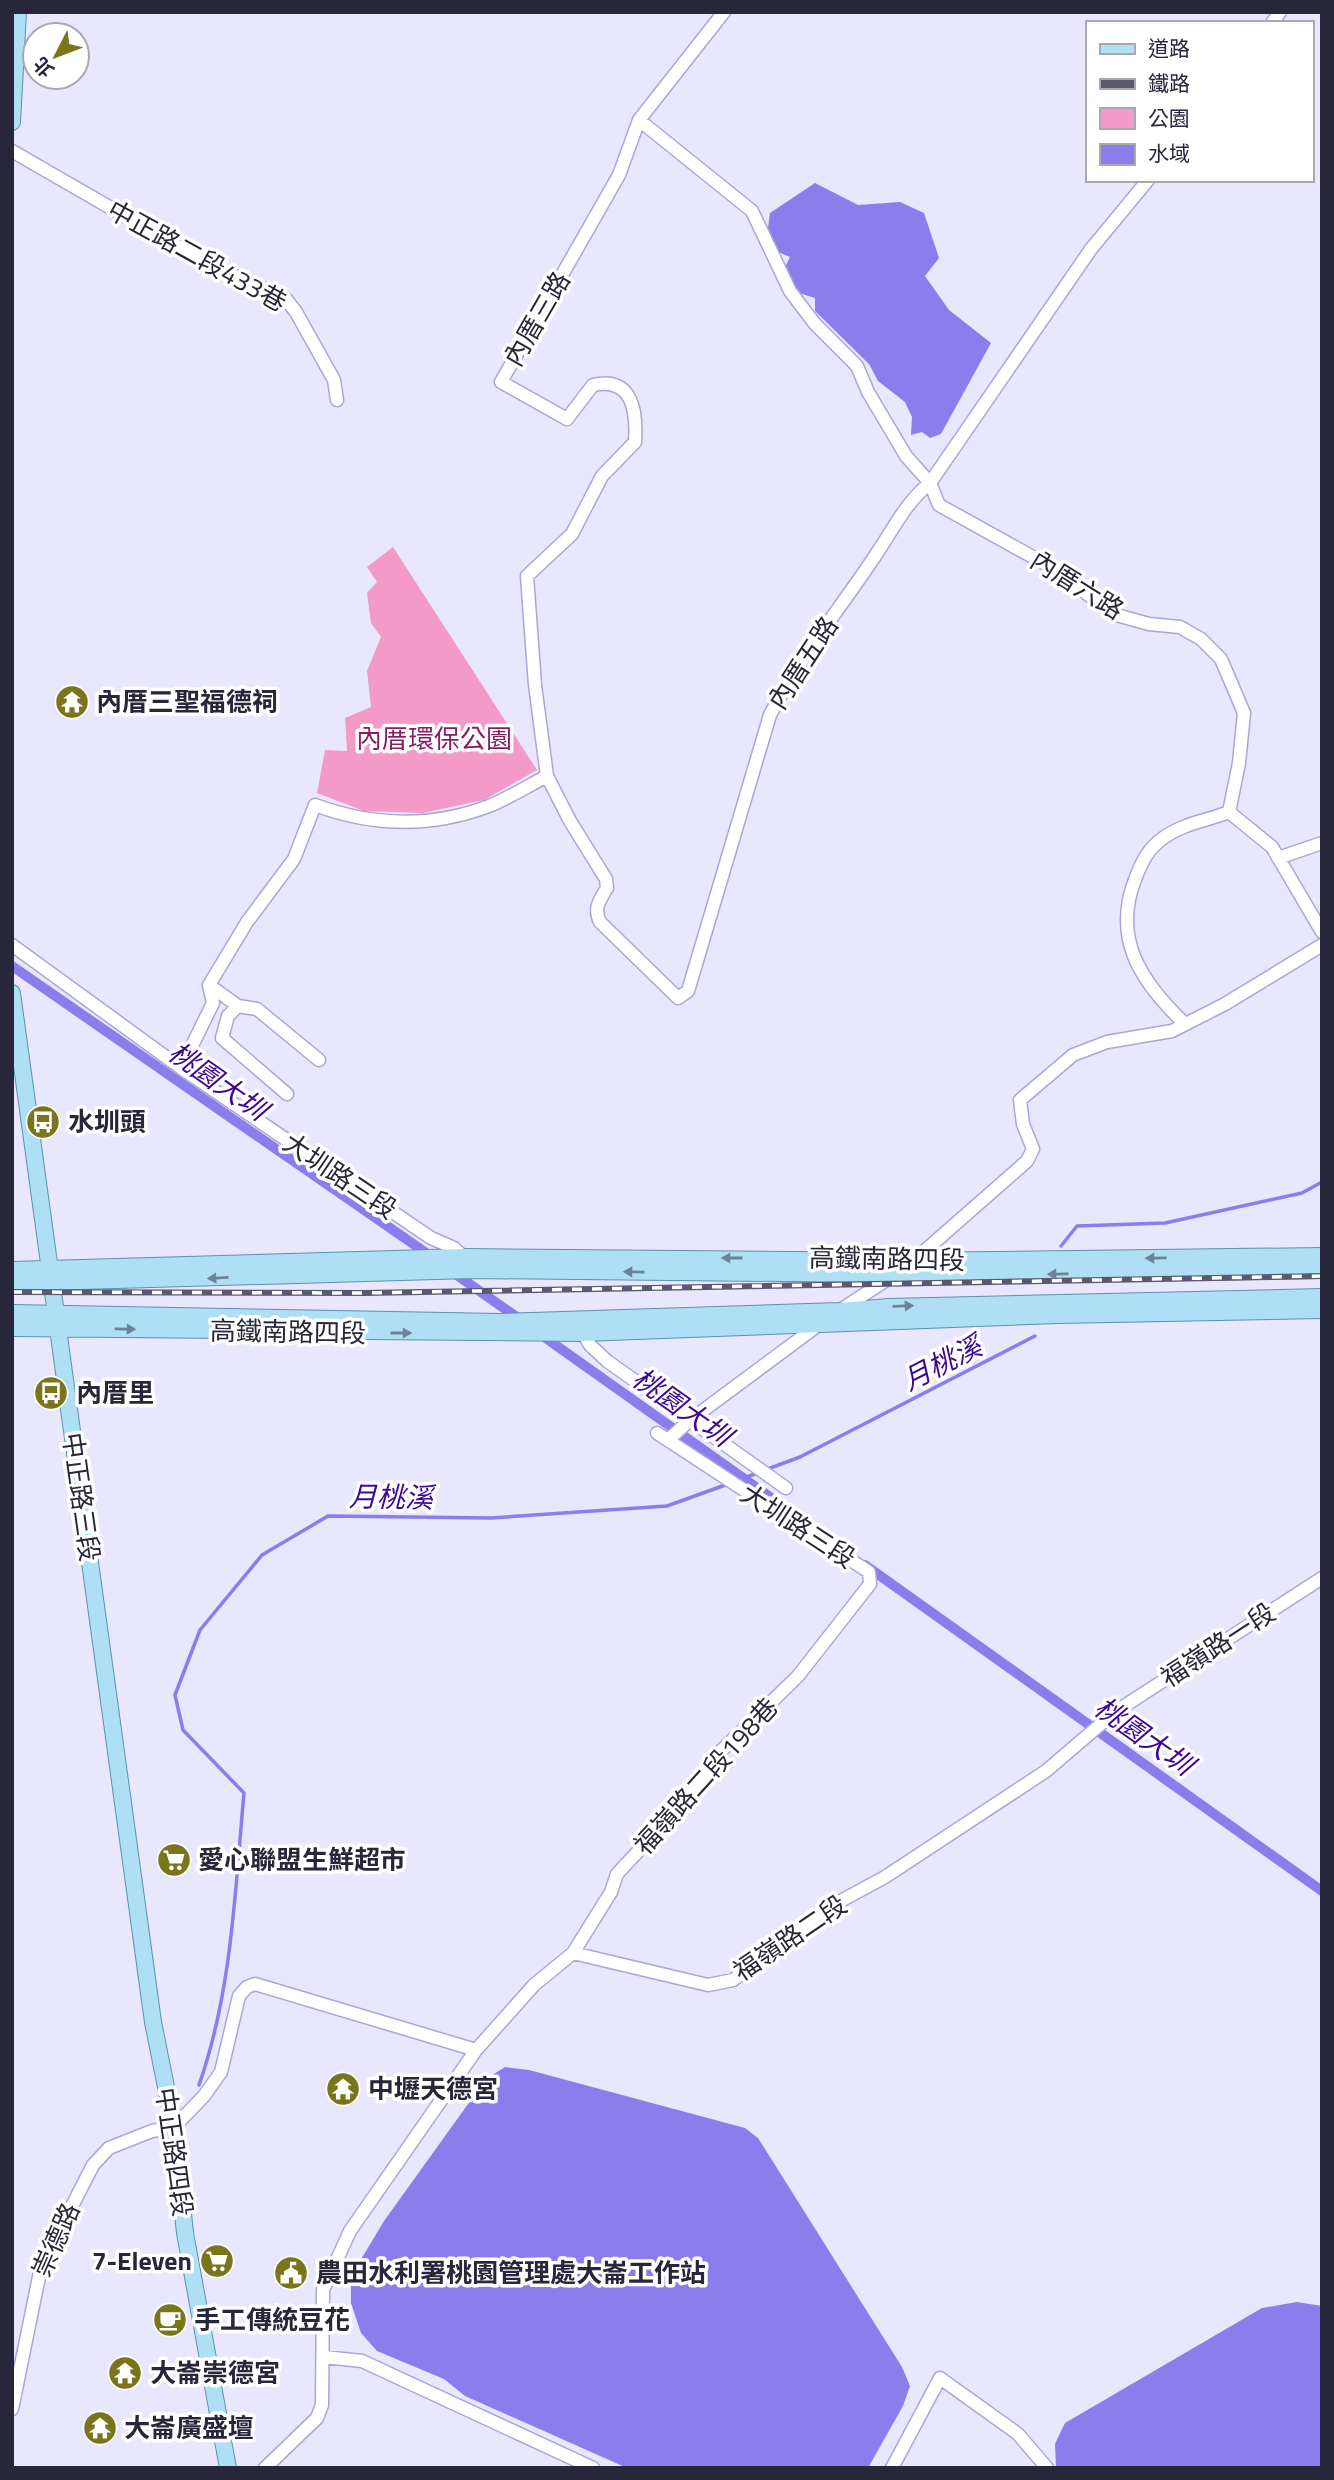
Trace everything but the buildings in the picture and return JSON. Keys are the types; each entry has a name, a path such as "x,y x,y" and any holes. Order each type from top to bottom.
{"main road":[{"path":"12,122 18,12"},
{"name":"中正路三段","path":"12,994 150,2001"},
{"name":"高鐵南路四段","path":"50,1275 433,1272 462,1262 803,1258 914,1261 1322,1256"},
{"path":"742,1274 803,1258"},
{"path":"1199,1258 1226,1260 1275,1271"},
{"path":"12,1283 50,1275 416,1259 462,1262"},
{"name":"高鐵南路四段","path":"462,1262 742,1274 1322,1270"},
{"path":"12,1270 50,1275"},
{"name":"高鐵南路四段","path":"56,1320 500,1322 1108,1300 1322,1297"},
{"path":"1057,1315 1108,1300"},
{"path":"583,1334 1057,1315 1322,1310"},
{"path":"12,1313 56,1320"},
{"path":"712,1315 760,1327"},
{"path":"12,1328 56,1320"},
{"name":"高鐵南路四段","path":"56,1320 583,1334"},
{"name":"中正路四段","path":"150,2001 174,2127 186,2233 228,2468"}],"street":[{"name":"內厝三路","path":"547,776 535,685 527,576 572,534 602,476 635,442 637,415 634,402 617,386 606,382 593,385 567,419 501,382 619,175 639,120 724,12"},
{"name":"內厝六路","path":"639,120 752,211 790,291 815,324 857,366 868,392 906,456 930,483 939,505 1058,571 1113,614 1149,624 1180,627 1201,639 1221,659 1244,713 1239,763 1229,812"},
{"name":"中正路二段433巷","path":"12,151 208,264 285,298 296,312 334,380 337,400"},
{"name":"內厝五路","path":"547,776 570,821 606,879 607,888 597,904 596,914 600,922 678,998 688,991 769,715 786,683 876,556 911,498 930,483 1091,249 1146,182"},
{"path":"181,1068 214,1003 209,985 247,922 294,859 315,804 372,821 425,822 489,806 547,776"},
{"path":"1185,1024 1145,982 1126,932 1128,897 1144,856 1163,838 1189,823 1229,812 1272,848 1322,932"},
{"path":"1278,858 1322,843"},
{"path":"669,1440 688,1422 818,1325 914,1261 1027,1161 1033,1149 1023,1124 1020,1100 1073,1055 1107,1042 1172,1031 1226,1004 1322,945"},
{"name":"大圳路三段","path":"12,946 181,1068 462,1262"},
{"path":"209,985 238,1006 257,1009 319,1060"},
{"path":"238,1006 228,1016 222,1038 287,1094"},
{"name":"大圳路三段","path":"583,1334 607,1361 688,1422 786,1488"},
{"name":"大圳路三段","path":"657,1433 869,1572"},
{"name":"福嶺路二段198巷","path":"573,1953 611,1892 617,1874 683,1803 720,1752 798,1676 868,1590 869,1572"},
{"name":"福嶺路一段","path":"1113,1714 1322,1578"},
{"name":"福嶺路二段","path":"573,1953 708,1985 733,1980 824,1910 885,1877 1046,1771 1113,1714"},
{"path":"265,2468 317,2418 322,2406 324,2290 349,2231 476,2050 534,1985 573,1953"},
{"path":"174,2127 216,2082 239,1996 247,1987 255,1984 476,2050"},
{"name":"崇德路","path":"12,2409 41,2267 93,2165 109,2148 152,2131 174,2127"},
{"path":"324,2357 362,2361 593,2468"},
{"path":"892,2468 940,2378 1018,2434 1047,2468"}],"green space":[{"name":"內厝環保公園","path":"393,547 537,770 484,800 423,813 364,811 317,793 325,750 347,751 345,718 371,707 367,671 381,637 371,623 367,593 377,582 367,567"}],"water":[{"path":"815,183 858,205 900,202 924,213 939,258 925,276 949,310 991,343 941,434 930,438 922,432 911,435 912,417 905,402 878,381 869,364 815,311 815,298 799,293 781,276 790,257 778,252 768,228 770,213"},
{"path":"505,2067 529,2070 745,2128 758,2138 902,2367 910,2386 903,2406 868,2468 627,2468 465,2396 444,2379 377,2351 361,2333 351,2303 351,2276 384,2221 486,2079"},
{"path":"1297,2302 1322,2306 1322,2468 1056,2468 1055,2444 1065,2423 1262,2308"}],"waterway":[{"name":"桃園大圳","path":"12,966 432,1257"},
{"name":"月桃溪","path":"1061,1246 1077,1226 1165,1223 1302,1193 1322,1182"},
{"name":"桃園大圳","path":"451,1271 521,1320"},
{"name":"桃園大圳","path":"540,1334 832,1541"},
{"name":"月桃溪","path":"765,1470 800,1457 1035,1336"},
{"name":"月桃溪","path":"735,1481 758,1473"},
{"name":"月桃溪","path":"199,2085 219,2014 225,1977 235,1904 244,1793 183,1730 175,1695 200,1630 262,1555 328,1516 491,1518 667,1506 728,1484"},
{"name":"桃園大圳","path":"865,1565 1322,1891"}],"railway":[{"path":"12,1292 364,1293 1322,1276"}],"place":[{"name":"內厝三聖福德祠","path":"72,702"},
{"name":"水圳頭","path":"43,1122"},
{"name":"內厝里","path":"51,1393"},
{"name":"愛心聯盟生鮮超市","path":"174,1860"},
{"name":"中壢天德宮","path":"343,2089"},
{"name":"7-Eleven","path":"217,2261"},
{"name":"農田水利署桃園管理處大崙工作站","path":"291,2273"},
{"name":"手工傳統豆花","path":"170,2320"},
{"name":"大崙崇德宮","path":"125,2373"},
{"name":"大崙廣盛壇","path":"100,2428"}]}
